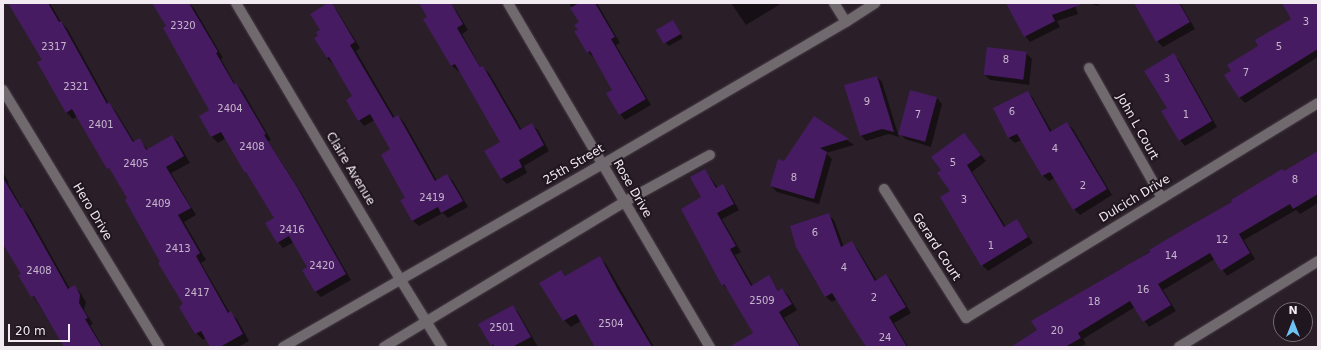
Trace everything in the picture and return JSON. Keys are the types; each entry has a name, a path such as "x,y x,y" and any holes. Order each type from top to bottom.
{"street":[{"name":"Claire Avenue","path":"236,3 400,280 442,347"},
{"name":"Rose Drive","path":"508,3 710,347"},
{"path":"834,3 846,22"},
{"name":"25th Street","path":"283,347 603,164 846,22 875,3"},
{"name":"John L Court","path":"1089,68 1162,198"},
{"name":"Hero Drive","path":"3,90 159,347"},
{"name":"Dulcich Drive","path":"966,318 1318,103"},
{"path":"384,347 624,202 710,155"},
{"name":"Gerard Court","path":"884,190 966,318"},
{"path":"1178,347 1318,261"}],"building":[{"path":"8,3 48,3 59,22 61,21 107,104 109,102 133,142 140,138 146,150 172,135 184,156 166,167 191,208 178,215 200,253 196,256 228,313 231,311 243,334 220,347 210,347 201,331 195,334 179,307 183,304 158,263 160,262 125,200 127,198 109,168 107,169 72,109 66,113 37,62 42,60"},
{"path":"152,3 189,3 218,52 216,53 234,84 236,83 266,134 264,135 297,187 346,274 315,292 302,270 307,267 289,236 277,243 265,223 274,218 246,172 245,173 221,132 211,137 199,116 209,110 163,28 166,26"},
{"path":"328,3 332,3 355,42 350,45 393,118 398,115 435,181 447,174 463,201 441,213 438,207 412,221 400,200 405,198 381,155 390,149 370,114 358,121 346,100 352,96 329,57 327,58 314,38 318,36 316,32 320,30 310,14"},
{"path":"419,3 451,3 463,24 457,28 480,67 483,66 520,130 532,123 544,145 519,160 522,167 501,179 484,151 500,142 455,64 451,66 423,19 427,17"},
{"path":"579,3 595,3 615,37 611,39 646,99 619,115 606,93 612,90 590,51 587,53 574,31 578,30 574,25 579,22 570,8"},
{"path":"1006,3 1080,3 1080,5 1052,15 1055,21 1024,37"},
{"path":"1134,3 1179,3 1190,22 1156,42"},
{"path":"1282,3 1318,3 1318,49 1239,98 1224,75 1231,71 1227,65 1258,46 1255,40 1291,19"},
{"path":"673,20 681,34 664,44 656,30"},
{"path":"987,47 1027,52 1023,80 984,75"},
{"path":"1174,53 1212,121 1179,141 1161,111 1167,108 1144,71"},
{"path":"877,76 894,132 882,129 860,136 844,85"},
{"path":"910,90 937,97 925,142 898,134"},
{"path":"1028,91 1050,132 1067,122 1107,189 1073,210 1050,172 1042,176 1017,134 1008,138 993,108"},
{"path":"814,116 849,139 820,148 827,152 814,199 770,186 778,159 784,161"},
{"path":"964,133 981,155 967,165 1004,227 1017,219 1028,237 981,266 940,197 950,191 937,173 941,170 931,157"},
{"path":"1318,151 1318,194 1293,209 1290,204 1239,234 1250,253 1221,271 1210,253 1158,284 1171,305 1143,322 1130,301 1078,333 1081,338 1065,347 1011,347 1037,330 1031,321 1150,252 1149,250 1232,202 1231,200 1282,169 1284,171"},
{"path":"705,169 716,188 723,184 734,204 717,213 736,246 730,249 751,286 769,275 778,291 782,288 792,304 779,312 800,347 729,347 753,333 724,284 722,286 681,209 701,197 690,177"},
{"path":"3,178 21,208 22,207 68,289 75,285 80,295 79,303 88,318 85,319 102,347 64,347 34,296 31,297 18,275 21,274 3,244"},
{"path":"829,213 841,247 852,241 875,281 886,274 906,307 889,317 907,347 866,347 832,293 825,297 796,247 790,226"},
{"path":"600,256 652,347 595,347 576,314 563,321 539,283 561,270 565,276"},
{"path":"513,305 531,337 512,347 494,347 493,344 491,346 478,324"}]}
